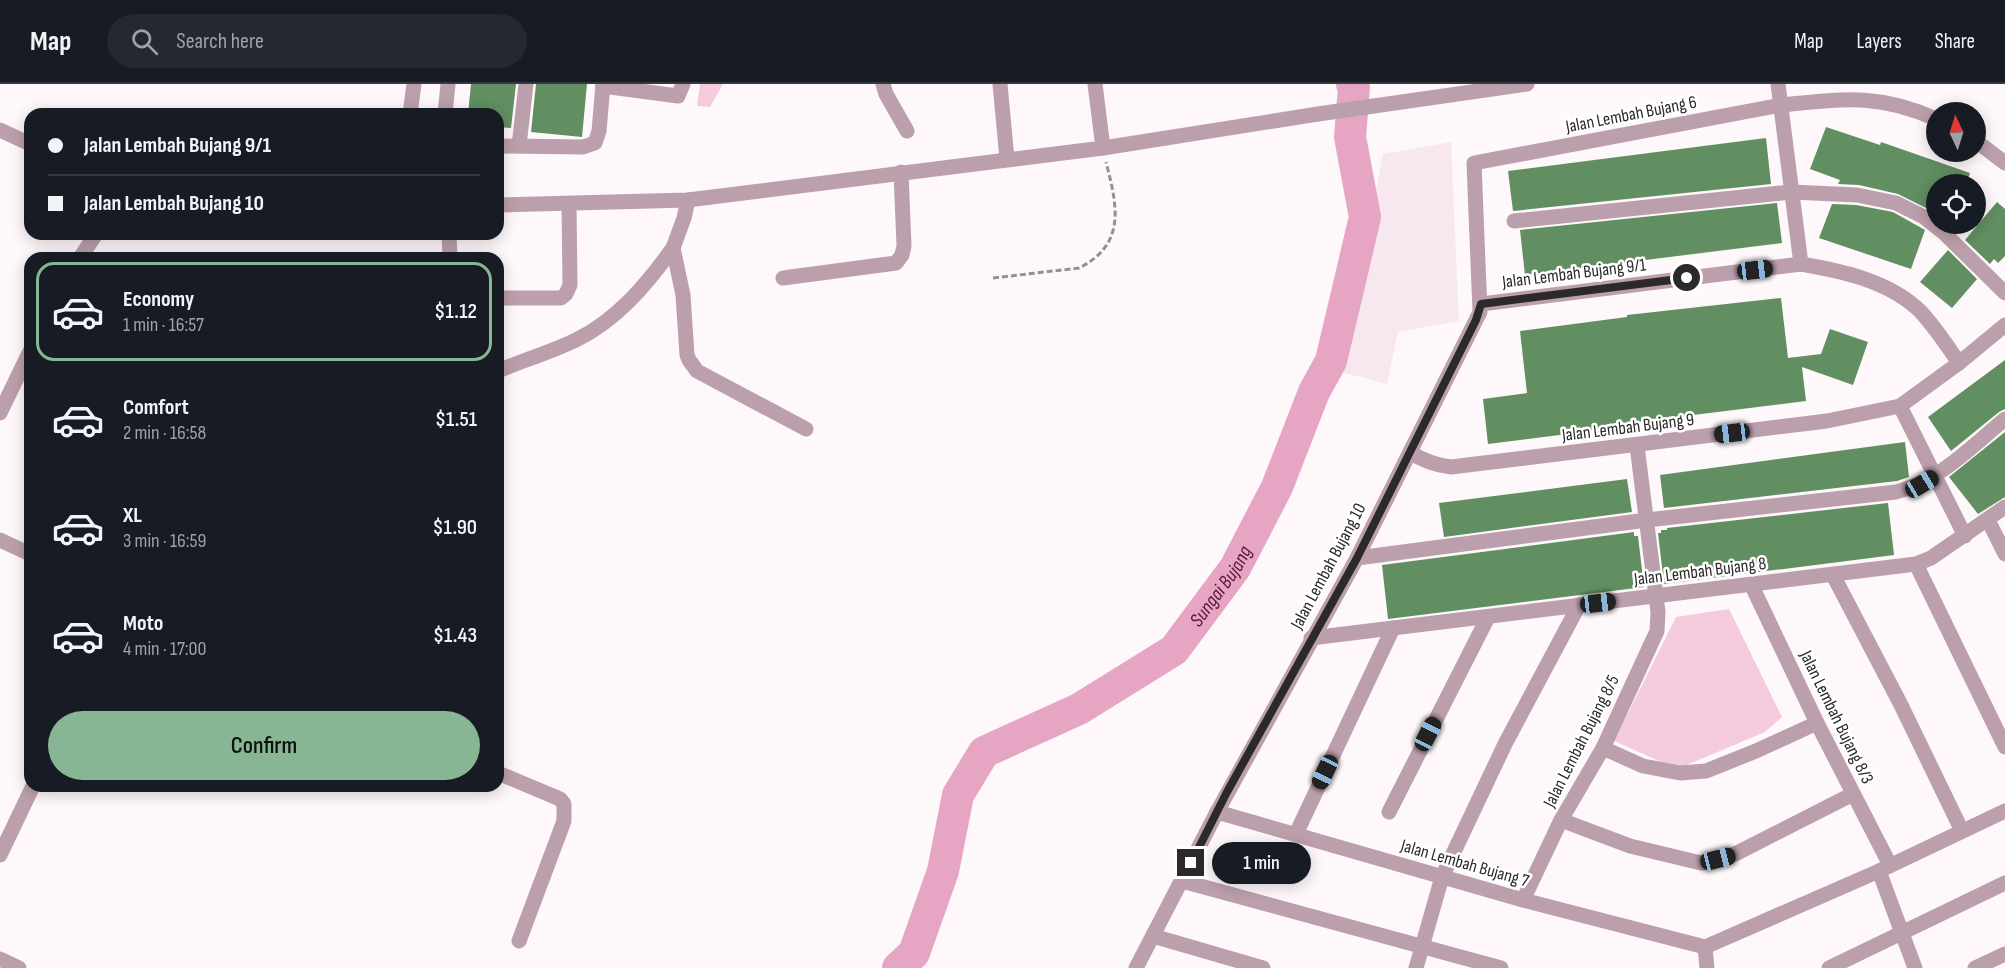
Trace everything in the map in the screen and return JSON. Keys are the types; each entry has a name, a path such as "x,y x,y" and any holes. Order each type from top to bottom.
{"street":[{"path":"411,108 414,84"},
{"path":"446,108 448,84"},
{"path":"519,146 526,84"},
{"path":"504,146 583,147 595,143 599,131 603,85 678,96 683,84"},
{"path":"883,84 886,94 907,131"},
{"path":"1000,84 1007,159"},
{"path":"1095,84 1103,148"},
{"path":"504,205 688,200 1103,148 1497,86 1527,84"},
{"path":"1778,84 1801,264"},
{"name":"Jalan Lembah Bujang 6","path":"1474,163 1781,105 1863,99 1894,104 1926,115"},
{"path":"0,130 24,141"},
{"path":"1986,149 2005,163"},
{"name":"Jalan Lembah Bujang 10","path":"1136,968 1217,812 1357,558 1476,320 1481,304 1474,163"},
{"path":"783,278 896,263 902,255 904,246 901,172"},
{"path":"1514,221 1791,192 1857,195 1896,202 1924,217 1943,232 2005,293"},
{"path":"504,369 577,340 624,307 654,276 673,248 688,200"},
{"path":"504,298 561,298 566,294 570,285 569,205"},
{"path":"673,248 683,296 687,355 692,366 697,371 806,429"},
{"name":"Jalan Lembah Bujang 9/1","path":"1481,304 1801,264 1837,270 1896,293 1919,310 1940,334 1959,363"},
{"name":"Jalan Lembah Bujang 9","path":"1410,452 1437,465 1451,467 1827,421 1900,406 1959,363 2005,325"},
{"path":"0,413 24,375"},
{"path":"1900,406 1965,536"},
{"path":"1357,558 1647,520 1896,492 1913,488 1936,476 2005,419"},
{"name":"Jalan Lembah Bujang 8/5","path":"1523,900 1561,820 1603,748 1657,631 1658,612 1637,446"},
{"name":"Jalan Lembah Bujang 8","path":"1311,638 1916,564 1931,558 2005,507"},
{"path":"1988,520 2005,554"},
{"path":"0,540 24,551"},
{"path":"1916,564 2005,747"},
{"path":"1833,575 1901,705 1962,831"},
{"name":"Jalan Lembah Bujang 8/3","path":"1751,584 1816,723 1853,794 1885,868 1902,934 1915,968"},
{"path":"1416,968 1442,877 1505,744 1579,605"},
{"path":"1389,812 1488,616"},
{"path":"1296,834 1393,628"},
{"path":"1603,748 1643,766 1680,773 1706,771 1816,723"},
{"path":"504,776 560,799 564,804 566,815 519,941"},
{"path":"0,855 30,792"},
{"path":"1561,820 1630,846 1701,863 1736,854 1853,794"},
{"path":"1707,968 1705,947 1885,868 2005,811"},
{"name":"Jalan Lembah Bujang 7","path":"1217,812 1523,900 1705,947"},
{"path":"1182,881 1501,968"},
{"path":"1829,968 2005,883"},
{"path":"1153,936 1263,968"},
{"path":"1975,968 2005,954"},
{"path":"0,959 19,968"}],"path":[{"path":"993,278 1078,268 1090,262 1106,245 1114,233 1116,221 1111,182 1103,148"}],"shaded area":[{"path":"700,84 723,84 710,107 697,106"},
{"path":"1451,142 1459,321 1398,332 1387,384 1341,372 1383,154"},
{"path":"1729,609 1782,717 1765,732 1677,769 1614,741 1676,617"}],"building":[{"path":"471,84 516,84 511,128 504,127 504,108 469,108"},
{"path":"536,84 587,84 582,137 531,132"},
{"path":"1826,127 1926,158 1926,162 1938,162 1970,173 1926,174 1926,208 1898,194 1859,185 1838,184 1840,180 1810,169"},
{"path":"1766,138 1771,184 1513,211 1508,171"},
{"path":"1997,202 2005,209 2005,256 1998,263 1994,259 1990,264 1965,240 1970,234 1986,234 1986,215"},
{"path":"1777,203 1782,243 1525,275 1520,230"},
{"path":"1832,204 1856,205 1893,212 1925,230 1911,269 1819,238"},
{"path":"1948,250 1977,279 1952,308 1920,282"},
{"path":"1781,298 1788,358 1821,354 1830,329 1868,342 1853,385 1802,367 1806,401 1637,422 1638,425 1488,444 1483,399 1527,393 1520,331 1627,317 1627,315"},
{"path":"2005,360 2005,409 1951,451 1928,417"},
{"path":"2005,432 2005,497 1978,514 1949,477"},
{"path":"1905,442 1909,477 1897,481 1664,508 1660,475"},
{"path":"1627,479 1632,512 1444,537 1439,503"},
{"path":"1888,503 1894,555 1664,584 1658,533 1661,533 1661,530"},
{"path":"1634,532 1634,536 1638,536 1644,587 1388,619 1382,565"}],"waterway":[{"name":"Sungai Bujang","path":"898,968 914,953 943,871 958,795 984,752 1079,709 1174,650 1235,568 1277,487 1314,392 1331,361 1365,217 1350,137 1354,87 1352,84"}],"route":[{"path":"1191,863 1227,792 1357,558 1480,312 1481,304 1687,278"}]}
